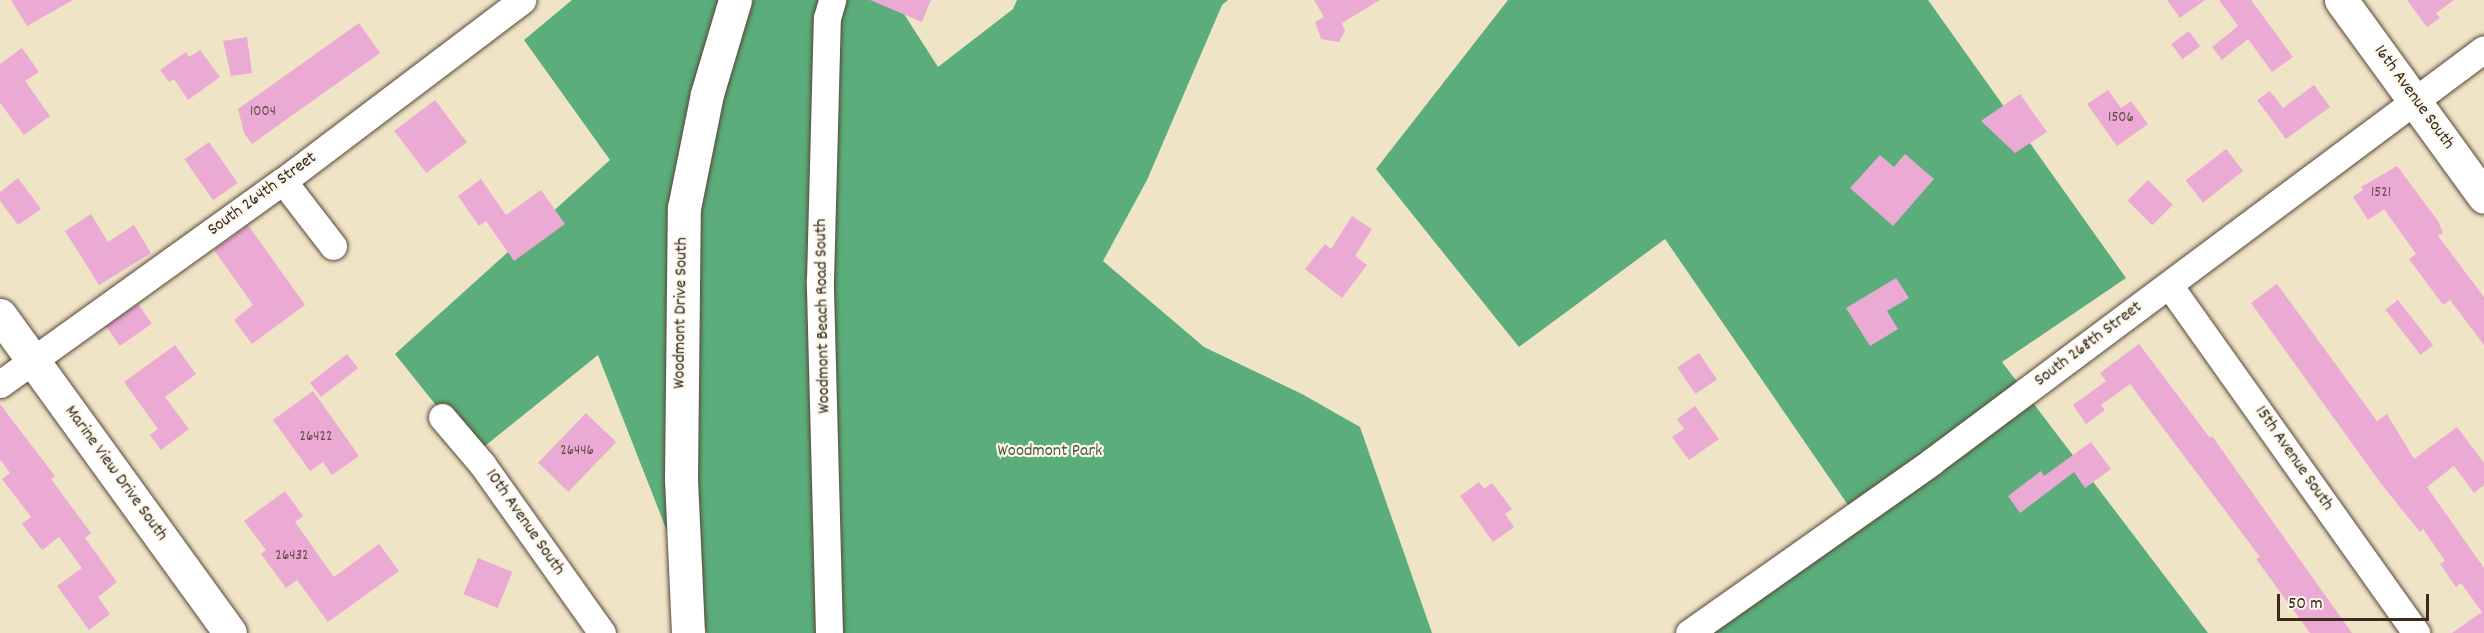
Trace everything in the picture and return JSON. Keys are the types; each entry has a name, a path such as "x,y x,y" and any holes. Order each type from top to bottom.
{"main road":[{"name":"Woodmont Drive South","path":"688,633 681,479 684,208 707,94 735,0"},
{"name":"16th Avenue South","path":"2341,0 2484,197"},
{"name":"Marine View Drive South","path":"0,315 230,633"}],"street":[{"name":"South 264th Street","path":"0,384 283,181 522,0"},
{"name":"Woodmont Beach Road South","path":"829,633 820,280 827,18 832,0"},
{"name":"South 268th Street","path":"1689,633 1931,462 2484,49"},
{"path":"283,181 333,246"},
{"name":"15th Avenue South","path":"2169,285 2416,633"},
{"name":"10th Avenue South","path":"442,417 482,464 602,633"}],"green space":[{"name":"Woodmont Park","path":"572,0 895,0 938,67 1013,9 1017,0 1228,0 1222,5 1147,180 1103,261 1204,347 1302,394 1360,427 1432,633 707,633 598,355 475,454 395,354 610,160 524,40"},
{"path":"1508,0 1928,0 2126,278 2002,362 2208,633 1699,633 1855,515 1665,239 1519,347 1376,169"}],"building":[{"path":"11,0 73,0 27,26"},
{"path":"870,0 931,0 922,22"},
{"path":"1314,0 1380,0 1342,23 1345,31 1339,42 1321,39 1315,22 1324,17"},
{"path":"2167,0 2205,0 2180,18"},
{"path":"2219,0 2251,0 2293,57 2272,72 2248,39 2222,60 2212,47 2238,26"},
{"path":"2407,0 2454,0 2436,13 2440,18 2427,27"},
{"path":"359,23 380,53 252,144 244,133 238,109"},
{"path":"2189,31 2200,46 2182,59 2171,44"},
{"path":"247,37 252,73 231,76 223,41"},
{"path":"22,48 39,72 25,81 50,116 24,135 0,103 0,64"},
{"path":"200,50 220,77 188,100 174,79 169,82 160,70 186,52 189,57"},
{"path":"2314,85 2330,107 2286,139 2257,100 2270,91 2283,108"},
{"path":"2108,90 2121,108 2131,101 2148,124 2117,146 2087,104"},
{"path":"2020,94 2047,132 2015,153 1981,121"},
{"path":"435,100 467,142 426,173 394,131"},
{"path":"209,142 238,183 213,200 184,159"},
{"path":"2226,149 2243,171 2203,202 2186,180"},
{"path":"1905,154 1934,179 1893,226 1850,188 1880,155 1894,167"},
{"path":"2397,166 2438,221 2443,233 2438,236 2484,297 2484,345 2450,300 2443,305 2409,259 2416,254 2384,209 2368,220 2353,197 2363,190 2361,187"},
{"path":"18,178 41,209 18,225 0,201 0,192"},
{"path":"481,179 506,215 541,190 565,224 514,261 486,221 479,226 458,196"},
{"path":"2148,180 2173,205 2152,225 2127,201"},
{"path":"91,214 108,242 134,225 151,253 99,285 65,231"},
{"path":"1352,216 1372,229 1355,256 1367,265 1342,298 1305,269 1325,244 1331,249"},
{"path":"248,225 305,305 252,344 234,320 253,305 214,250"},
{"path":"1896,278 1909,298 1887,311 1898,329 1870,346 1846,308"},
{"path":"2277,284 2377,421 2387,414 2414,459 2457,427 2484,463 2484,485 2474,493 2454,466 2427,487 2484,568 2484,633 2452,633 2482,612 2461,583 2456,587 2440,564 2445,561 2423,529 2420,532 2382,485 2251,303"},
{"path":"2398,300 2433,345 2420,355 2385,310"},
{"path":"138,304 152,324 120,346 106,326"},
{"path":"2139,344 2210,438 2212,436 2352,633 2310,633 2256,559 2260,557 2130,384 2101,405 2105,410 2086,424 2073,405 2106,381 2100,373"},
{"path":"175,345 196,374 165,397 189,429 161,450 150,435 158,429 124,382"},
{"path":"1699,353 1717,380 1695,394 1677,368"},
{"path":"347,354 358,368 321,397 310,383"},
{"path":"313,391 359,456 332,475 323,462 310,471 273,420"},
{"path":"0,404 55,476 51,479 91,533 85,538 117,582 98,597 110,614 89,630 57,586 82,568 59,537 42,550 22,524 31,517 2,479 10,473 0,459"},
{"path":"1695,406 1719,439 1689,460 1672,437 1684,429 1677,419"},
{"path":"586,413 616,442 568,492 538,463"},
{"path":"2091,442 2111,469 2085,488 2074,472 2020,513 2008,496 2041,471 2044,476"},
{"path":"1479,482 1484,489 1492,483 1512,509 1505,514 1514,527 1493,542 1460,496"},
{"path":"285,491 303,516 295,522 334,577 379,544 399,571 328,622 297,580 286,588 261,554 266,550 244,521"},
{"path":"478,558 512,572 498,608 463,594"}]}
